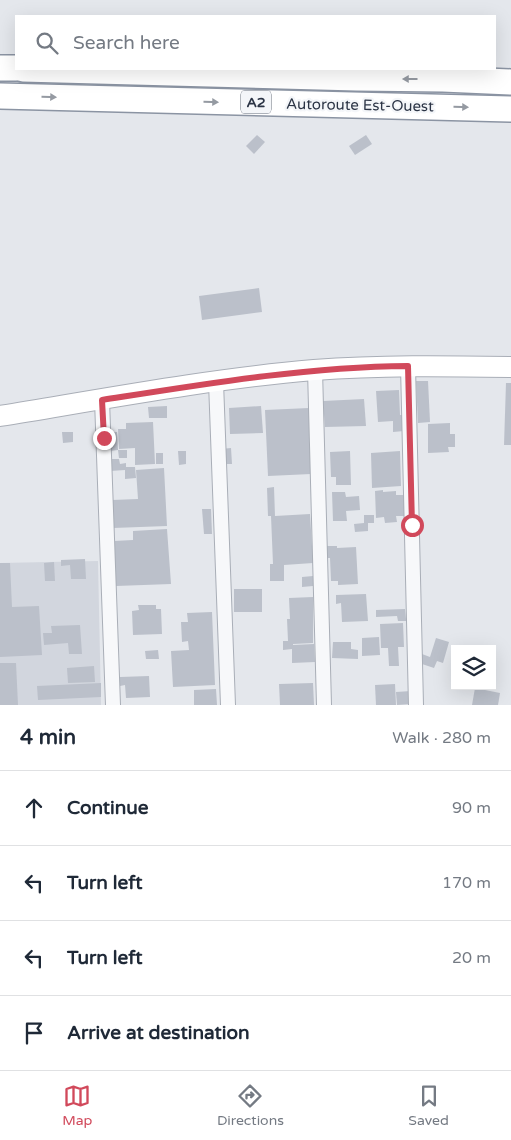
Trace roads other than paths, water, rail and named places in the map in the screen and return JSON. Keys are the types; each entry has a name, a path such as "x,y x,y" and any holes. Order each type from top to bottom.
{"highway":[{"path":"0,68 15,68"},
{"name":"Autoroute Est-Ouest","path":"60,70 511,82"},
{"name":"Autoroute Est-Ouest","path":"0,96 511,109"}],"main road":[{"path":"0,416 216,382 315,370 408,366 511,367"}],"street":[{"path":"408,366 416,705"},
{"path":"315,370 324,705"},
{"path":"216,382 228,705"},
{"path":"102,400 113,705"}]}
